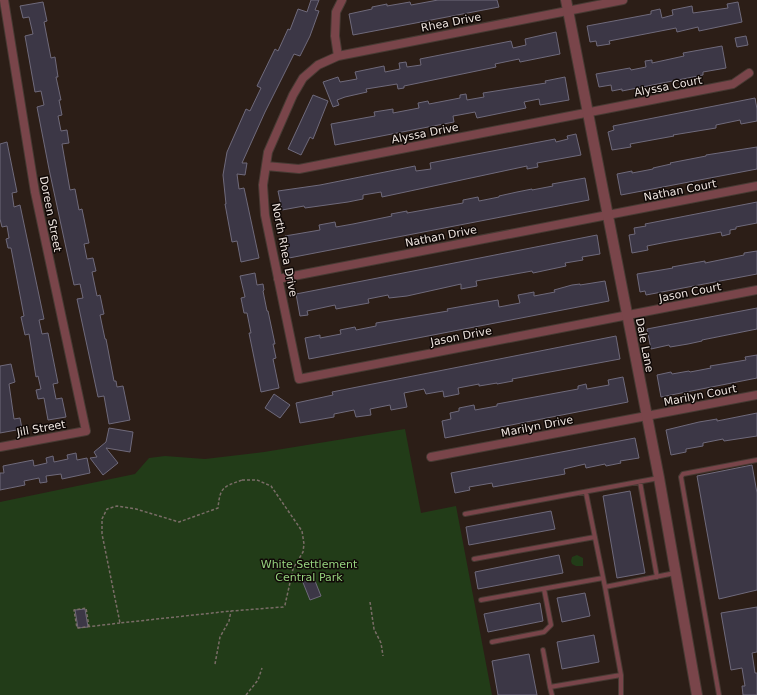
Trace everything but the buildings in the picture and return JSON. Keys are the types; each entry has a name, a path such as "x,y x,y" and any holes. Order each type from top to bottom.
{"street":[{"name":"Doreen Street","path":"4,0 35,192 86,431"},
{"path":"338,56 335,36 336,12 342,0"},
{"name":"Dale Lane","path":"566,0 659,478 697,695"},
{"name":"Rhea Drive","path":"338,56 623,0"},
{"name":"North Rhea Drive","path":"299,378 265,215 263,185 268,152 293,95 303,78 318,64 338,56"},
{"name":"Alyssa Court","path":"588,113 733,84 749,73"},
{"name":"Alyssa Drive","path":"266,166 299,169 588,113"},
{"name":"Nathan Court","path":"608,215 757,186"},
{"name":"Nathan Drive","path":"278,279 608,215"},
{"name":"Jason Court","path":"627,315 757,290"},
{"name":"Jason Drive","path":"299,378 627,315"},
{"name":"Marilyn Court","path":"647,417 757,395"},
{"name":"Marilyn Drive","path":"431,457 647,417"},
{"name":"Jill Street","path":"0,447 86,431"}],"lane":[{"path":"719,695 681,477 683,474 757,460"},
{"path":"465,514 659,478"},
{"path":"640,482 657,577"},
{"path":"586,492 621,675 621,695"},
{"path":"474,559 595,537"},
{"path":"605,587 676,573"},
{"path":"481,600 603,578"},
{"path":"492,642 544,632 551,625 544,589"},
{"path":"543,650 552,695"},
{"path":"550,687 621,675"}],"path":[{"path":"89,627 86,608 74,610 77,628 89,627 231,611 283,607 285,605 294,570 303,552 304,544 302,531 271,486 257,480 242,480 226,486 219,494 218,508 179,522 136,509 117,506 107,509 102,519 102,534 120,623"},
{"path":"370,602 374,629 381,643 383,656"},
{"path":"215,664 220,637 229,620 231,611"},
{"path":"246,695 258,680 262,668"}],"green space":[{"name":"White Settlement Central Park","path":"405,429 421,513 456,506 492,695 0,695 0,502 135,474 149,458 165,456 205,459 264,452"},
{"path":"577,555 583,558 583,566 576,566 572,564 572,557"}]}
